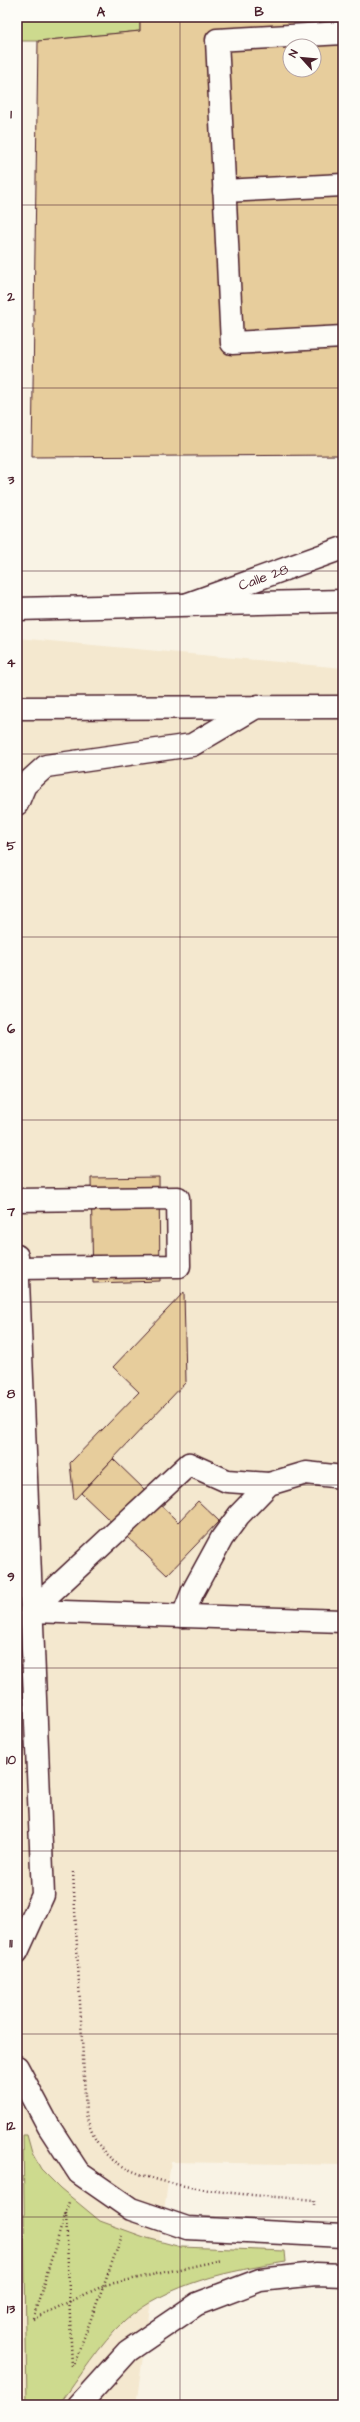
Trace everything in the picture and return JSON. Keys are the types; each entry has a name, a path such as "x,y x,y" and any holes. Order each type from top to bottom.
{"main road":[{"path":"343,33 217,40 232,343 343,337"},
{"path":"224,191 343,185"},
{"name":"Calle 28","path":"184,605 343,548"},
{"path":"17,609 343,601"},
{"path":"17,804 25,785 46,766 192,746 258,706"},
{"path":"17,708 258,706 343,707"},
{"path":"17,1200 178,1198 179,1266 17,1268"},
{"path":"17,1256 43,1895 17,1952"},
{"path":"31,1611 189,1464 227,1480 269,1484 306,1473 343,1478"},
{"path":"183,1616 192,1593 222,1538 239,1515 269,1484"},
{"path":"31,1611 343,1621"},
{"path":"17,2067 49,2127 79,2173 131,2209 187,2228 343,2236"},
{"path":"79,2405 128,2350 197,2304 260,2280 316,2274 343,2275"}],"path":[{"path":"73,1870 86,2114 92,2134 107,2154 130,2170 157,2179 199,2188 314,2200 314,2234"},
{"path":"69,2202 33,2318 105,2285 225,2260"},
{"path":"66,2213 73,2366 123,2235"}],"shaded area":[{"path":"17,638 343,668 343,2165 171,2162 136,2405 17,2405"}],"green space":[{"path":"17,17 140,17 140,31 38,41 17,41"},
{"path":"23,2135 27,2135 32,2153 41,2169 60,2188 100,2221 147,2238 181,2247 285,2251 286,2262 222,2274 201,2280 161,2297 142,2308 116,2330 98,2351 59,2405 27,2405"}],"building":[{"path":"140,17 343,17 343,455 32,457 38,41 140,31"},
{"path":"159,1177 160,1281 93,1283 91,1178"},
{"path":"184,1292 186,1382 74,1500 70,1463 139,1392 113,1367"},
{"path":"113,1459 178,1522 198,1501 219,1521 167,1575 81,1493"}]}
